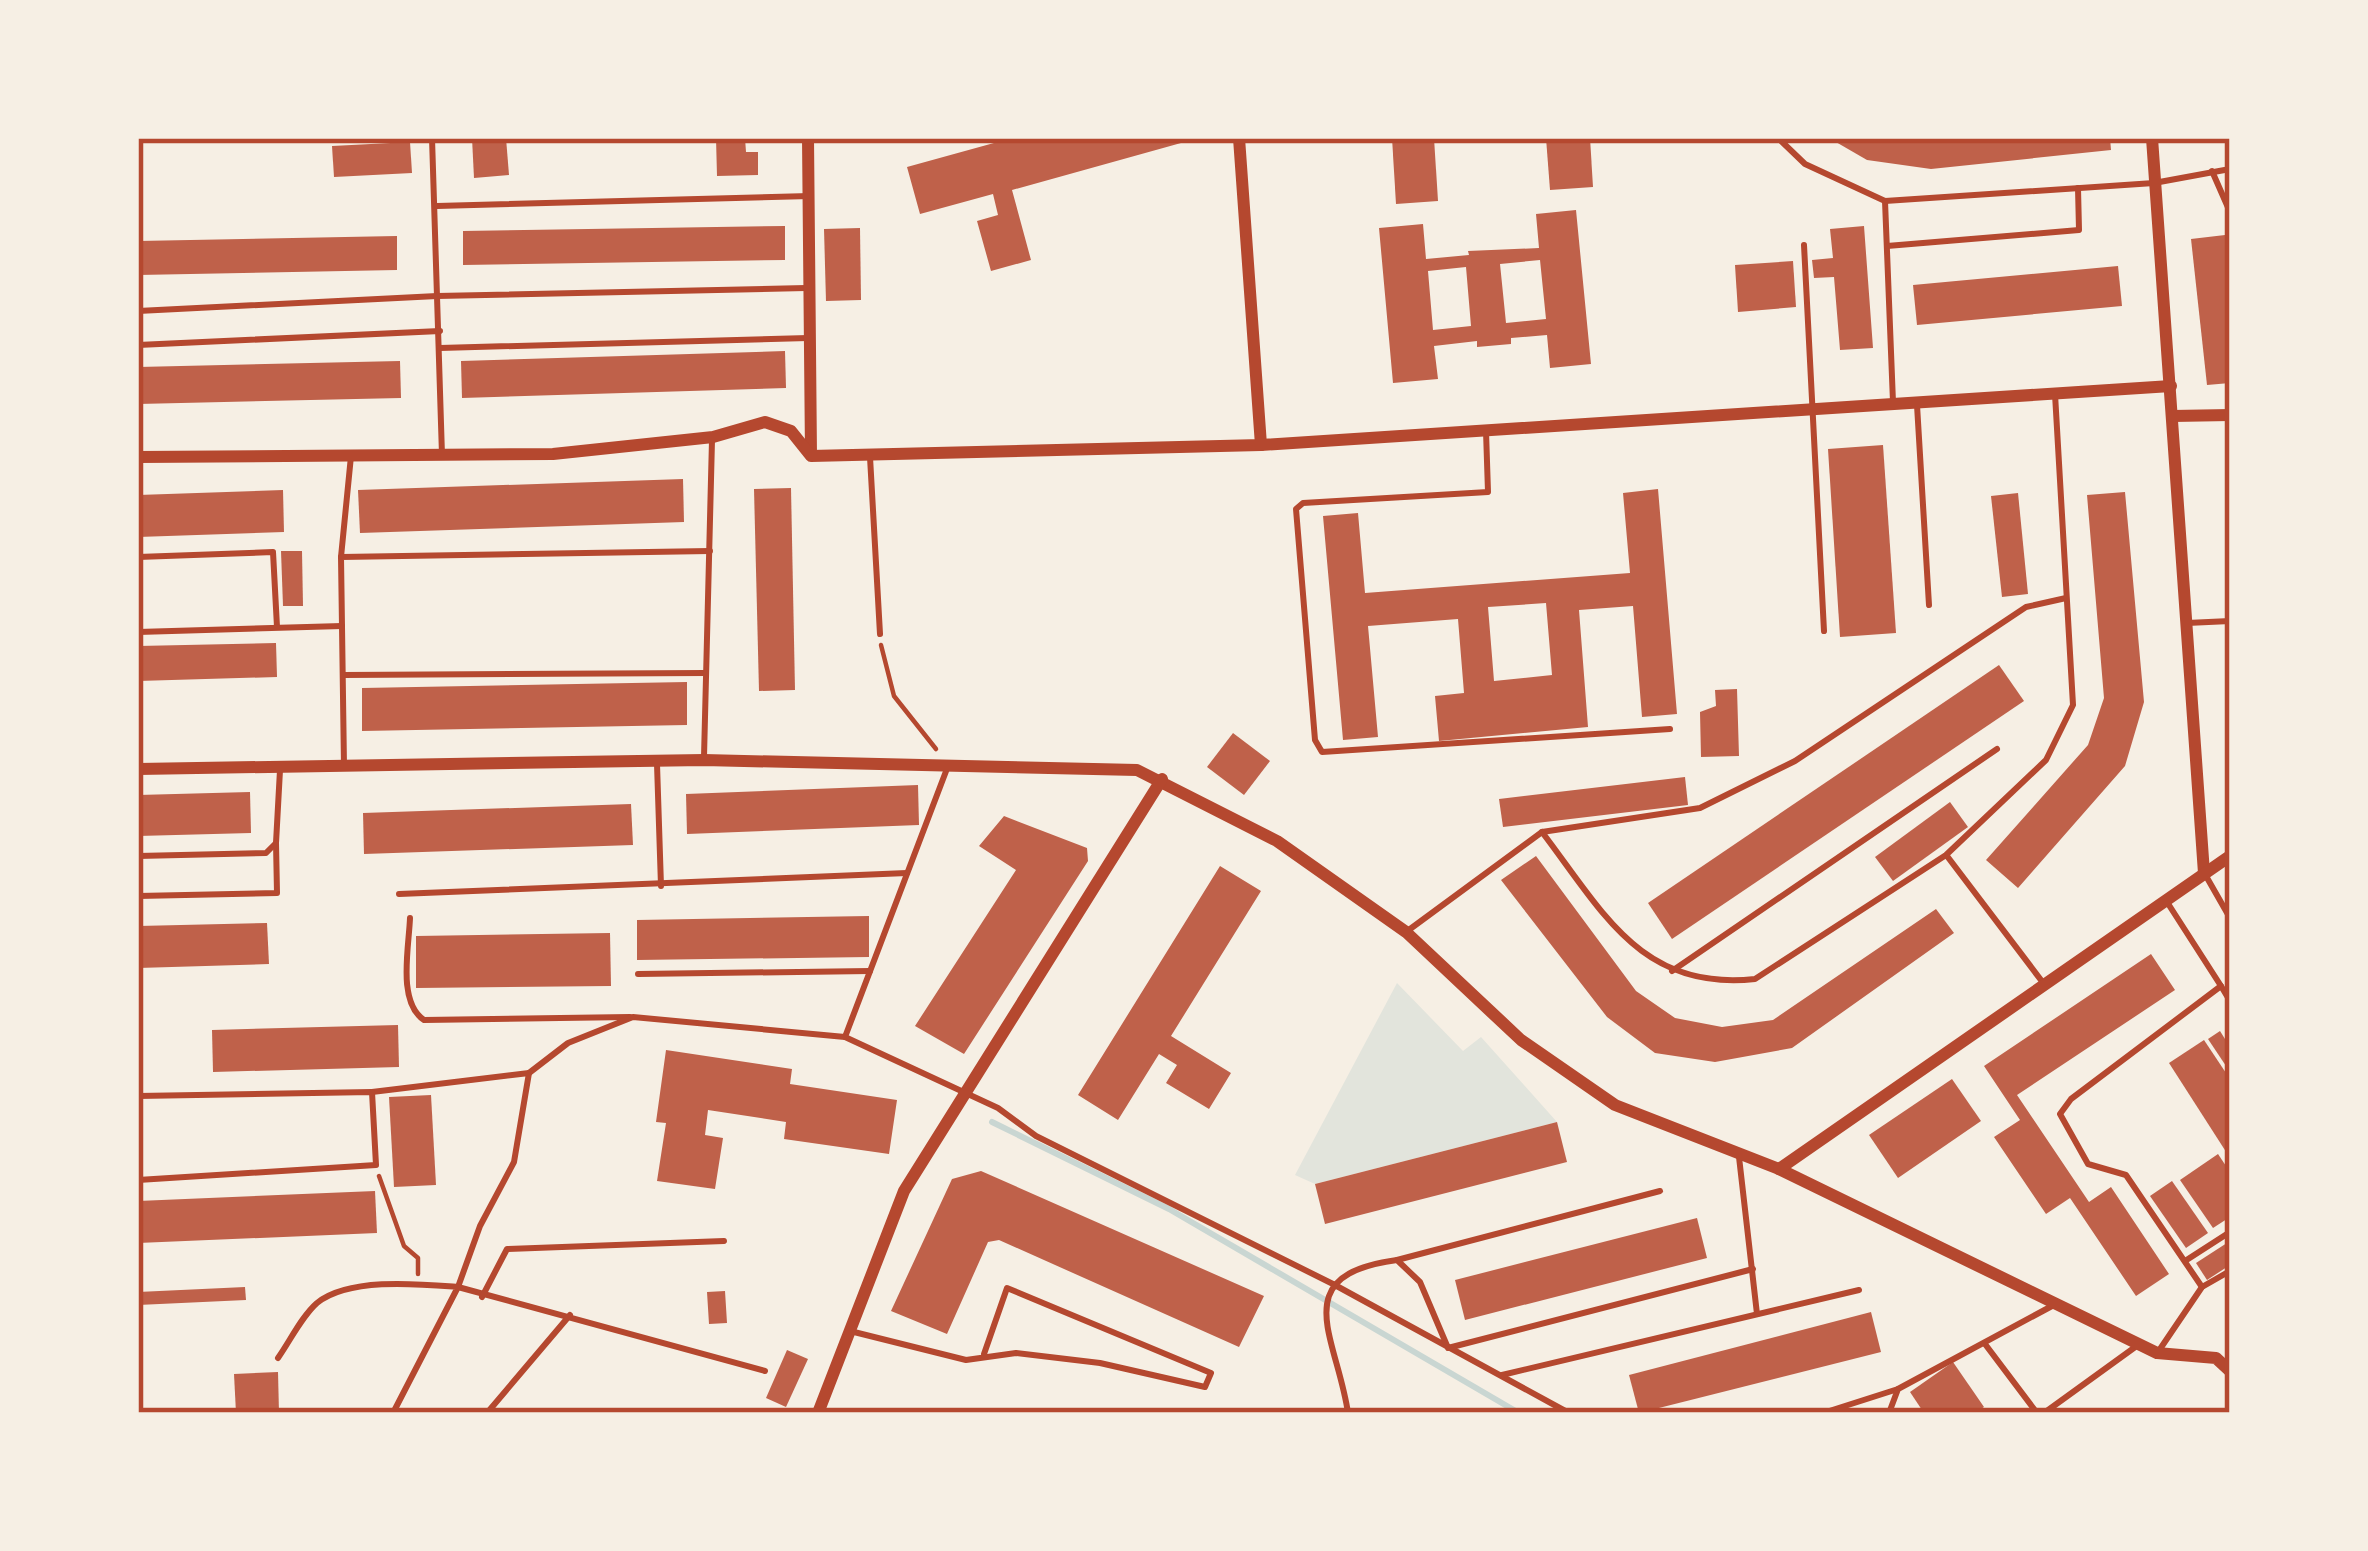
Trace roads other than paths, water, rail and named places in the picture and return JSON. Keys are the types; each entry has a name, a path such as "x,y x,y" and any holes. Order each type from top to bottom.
{"street":[{"path":"808,138 811,456"},
{"path":"1239,138 1261,445"},
{"path":"2152,138 2204,873"},
{"path":"811,456 1261,445 2170,386"},
{"path":"2173,416 2230,415"},
{"path":"138,457 553,454 712,436 766,422 779,424 803,442 811,456"},
{"path":"138,769 704,760 949,762 1111,766 1162,779 1277,841 1406,932 1521,1040 1615,1105 1779,1169 2157,1353 2216,1358 2230,1372"},
{"path":"818,1413 904,1191 1162,779"},
{"path":"1779,1169 2230,856"}],"lane":[{"path":"432,138 442,455"},
{"path":"1778,138 1805,164 1862,195 1885,201 2154,183 2230,170"},
{"path":"2212,171 2230,212"},
{"path":"1887,247 2079,230 2078,188"},
{"path":"436,206 810,196"},
{"path":"1885,201 1894,406"},
{"path":"1804,245 1824,631"},
{"path":"138,310 437,296 810,288"},
{"path":"138,344 440,332"},
{"path":"440,348 810,338"},
{"path":"1542,832 1638,953 1672,971 1719,983 1755,979 1946,855 2046,760 2073,705 2055,394"},
{"path":"1917,405 1929,605"},
{"path":"1486,431 1488,492 1303,503 1296,509 1315,740 1322,752 1670,729"},
{"path":"704,760 712,436"},
{"path":"344,766 341,557 351,456"},
{"path":"870,457 880,634"},
{"path":"341,557 710,551"},
{"path":"138,556 273,552 277,627"},
{"path":"1406,932 1542,832 1700,808 1795,761 2026,607 2066,598"},
{"path":"2187,623 2230,621"},
{"path":"138,632 342,626"},
{"path":"343,675 706,673"},
{"path":"1672,971 1997,749"},
{"path":"657,761 661,886"},
{"path":"845,1037 949,762"},
{"path":"138,896 277,892 280,766"},
{"path":"138,856 266,853 276,843"},
{"path":"1946,855 2046,987"},
{"path":"399,894 907,872"},
{"path":"2204,873 2230,917"},
{"path":"2167,902 2230,1000"},
{"path":"410,918 407,991 414,1014 424,1021 633,1017 845,1037 965,1091 1036,1136 1334,1284 1569,1413"},
{"path":"638,974 870,971"},
{"path":"2202,1287 2126,1175 2088,1164 2060,1114 2071,1099 2221,986"},
{"path":"138,1096 372,1091 530,1072 568,1043 633,1017"},
{"path":"393,1413 458,1287 480,1226 514,1162 530,1072"},
{"path":"138,1180 376,1165 372,1091"},
{"path":"1739,1155 1757,1314"},
{"path":"1348,1413 1323,1309 1334,1284 1364,1265 1397,1261 1660,1191"},
{"path":"2185,1261 2230,1232"},
{"path":"482,1297 507,1249 724,1241"},
{"path":"1397,1261 1420,1282 1448,1348"},
{"path":"1448,1348 1754,1268"},
{"path":"2157,1353 2202,1287 2230,1271"},
{"path":"278,1358 318,1302 355,1290 418,1284 458,1287 765,1371"},
{"path":"850,1331 966,1360 984,1354 1100,1363 1205,1387 1211,1373 1007,1288 984,1354"},
{"path":"1499,1376 1859,1290"},
{"path":"1823,1413 1898,1389 2059,1302"},
{"path":"488,1413 570,1316"},
{"path":"1984,1342 2040,1413 2140,1344"},
{"path":"1889,1413 1898,1389"}],"waterway":[{"path":"992,1122 1169,1209 1519,1413"}]}
